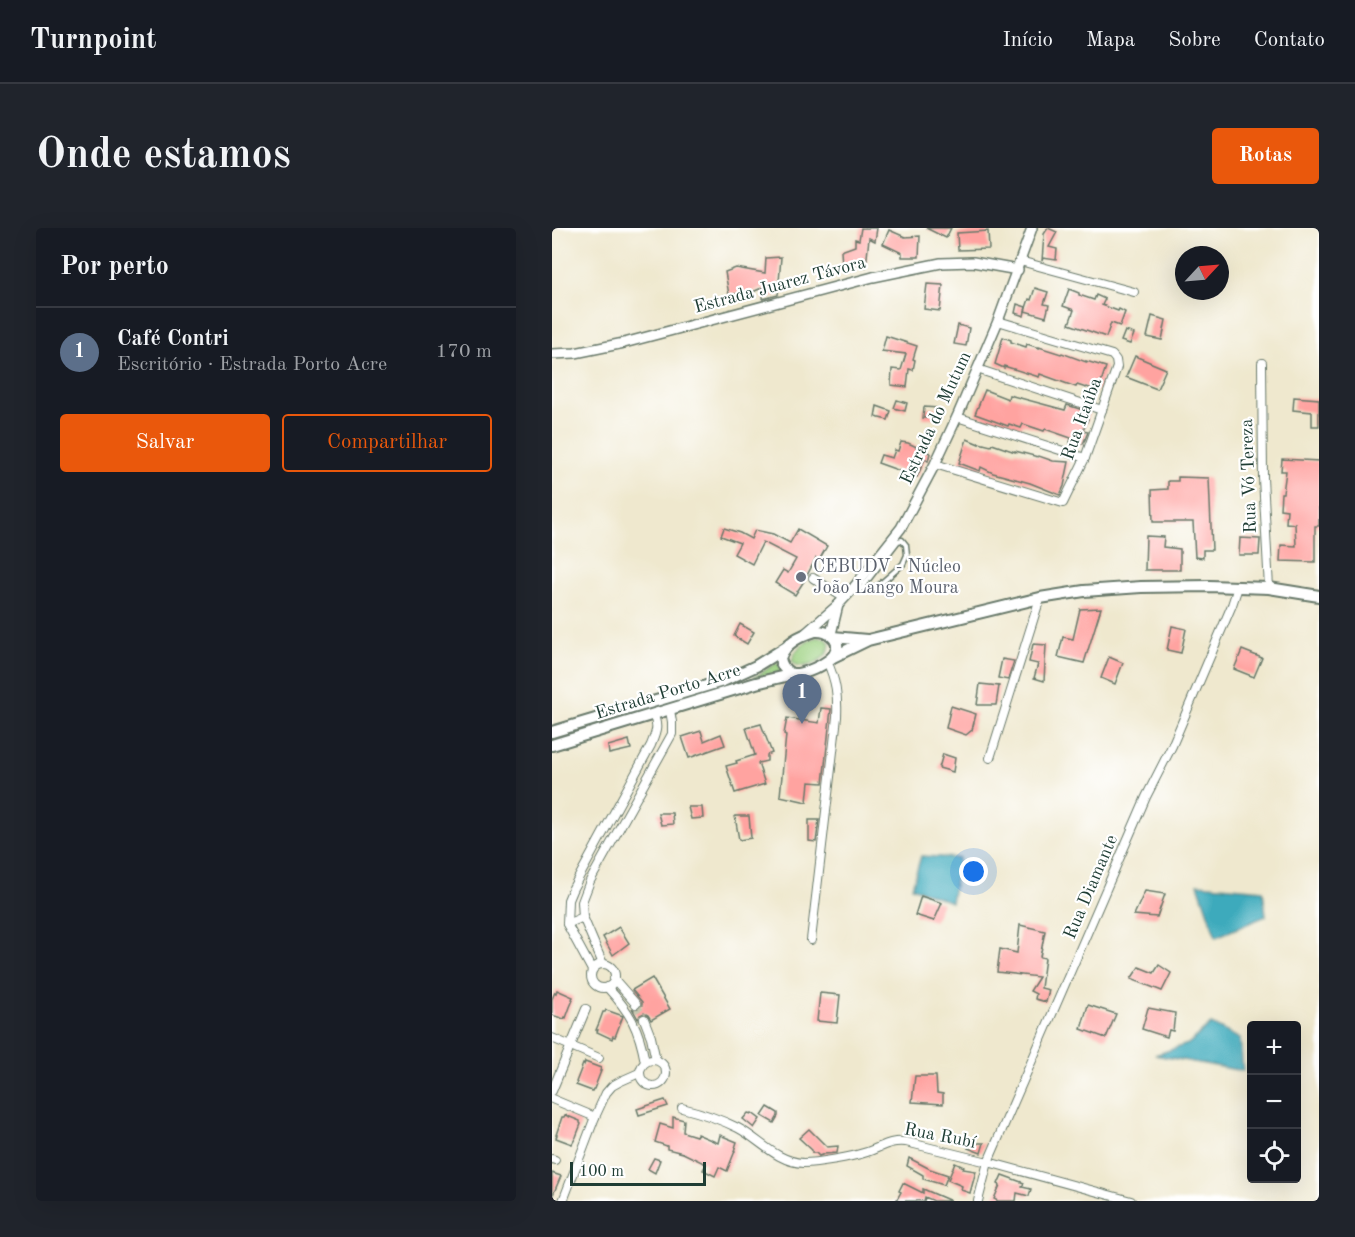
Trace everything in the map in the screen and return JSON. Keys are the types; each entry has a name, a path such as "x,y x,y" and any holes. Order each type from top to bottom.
{"main road":[{"path":"868,640 820,631 806,634 785,648 780,658 781,663 789,673 803,673 868,640 1040,598 1116,588 1209,586 1269,588 1319,596"},
{"path":"830,659 837,650 832,635"},
{"name":"Estrada Porto Acre","path":"552,732 723,681 756,666 785,648"},
{"name":"Estrada Porto Acre","path":"552,745 756,683 794,674"}],"street":[{"name":"Estrada do Mutum","path":"806,634 844,598 900,528 935,464 957,417 998,321 1032,228"},
{"name":"Estrada Juarez Távora","path":"552,354 575,353 624,343 873,277 941,263 973,262 1019,265 1134,292"},
{"name":"Rua Itaúba","path":"935,464 1063,503 1085,458 1117,368 1116,360 1112,355 998,321"},
{"name":"Rua Vó Tereza","path":"1262,363 1263,478 1269,588"},
{"path":"978,369 1102,410"},
{"path":"957,417 1085,458"},
{"path":"813,578 844,598"},
{"name":"Rua Diamante","path":"978,1201 988,1162 1146,797 1172,746 1238,587"},
{"name":"Estrada do Mutum","path":"832,635 844,598"},
{"path":"990,758 1040,598"},
{"path":"811,940 837,717 837,689 830,659"},
{"path":"603,964 583,916 582,902 590,881 672,735 670,710"},
{"path":"592,970 599,964 609,965 615,974 614,979 606,987 596,985 592,981 592,970 567,924 568,900 651,745 657,724 653,714"},
{"path":"567,924 583,916"},
{"path":"577,944 591,936"},
{"path":"614,979 636,1005"},
{"path":"606,987 631,1019 641,1040 645,1062"},
{"path":"552,1091 586,1009"},
{"path":"644,1019 656,1060"},
{"path":"552,1038 599,1058"},
{"path":"656,1060 665,1068 666,1075 664,1081 659,1085 652,1086 646,1084 640,1076 641,1067 645,1062 656,1060"},
{"path":"563,1201 606,1093 612,1086 629,1077 640,1076"},
{"path":"552,1099 595,1117"},
{"name":"Rua Rubí","path":"682,1108 719,1120 740,1130 784,1158 801,1163 854,1156 896,1141 906,1142 1131,1201"}],"lane":[{"path":"844,598 861,589 878,586 903,564 907,555 906,545 902,540 898,541 861,589"}],"green space":[{"path":"817,637 825,638 830,643 826,654 813,664 796,665 792,661 798,649 804,643"},
{"path":"778,662 782,672 753,678"}],"water":[{"path":"921,856 959,858 951,902 912,887"},
{"path":"1198,884 1263,890 1266,916 1216,937"},
{"path":"1211,1024 1240,1039 1243,1071 1155,1055 1188,1044"}],"building":[{"path":"861,228 877,228 875,241 869,238 866,267 842,265 841,251 855,246 855,239 859,240"},
{"path":"926,228 951,228 946,238"},
{"path":"1048,228 1057,232 1049,247 1057,249 1056,260 1043,258 1042,261 1044,234"},
{"path":"889,230 905,237 920,236 919,257 902,257 902,253 883,244"},
{"path":"988,231 989,249 958,250 957,233"},
{"path":"781,257 778,295 763,299 764,287 748,294 748,292 729,295 725,272 736,268 765,273 766,258"},
{"path":"927,284 943,285 940,311 924,309"},
{"path":"1035,288 1048,292 1044,304 1049,305 1046,317 1025,311"},
{"path":"1069,289 1094,300 1096,295 1105,299 1102,305 1125,312 1120,326 1111,323 1106,337 1069,324 1074,310 1063,306"},
{"path":"1017,304 1026,307 1024,316 1015,313"},
{"path":"1152,316 1166,320 1162,340 1147,337"},
{"path":"958,325 969,328 966,346 954,344"},
{"path":"1125,331 1134,334 1130,344 1121,341"},
{"path":"886,336 917,346 913,359 915,360 913,370 909,369 907,387 891,385 892,369 901,370 906,354 882,351"},
{"path":"1003,337 1026,347 1027,344 1039,347 1106,367 1098,391 995,364"},
{"path":"1135,356 1166,369 1157,389 1126,377"},
{"path":"985,390 1008,399 1009,395 1065,410 1067,405 1089,412 1083,431 1088,432 1083,444 1070,443 1071,438 1045,429 1044,431 1023,424 1021,428 1009,424 1008,426 975,414"},
{"path":"1294,397 1319,399 1319,426 1312,426 1312,412 1293,410"},
{"path":"897,400 907,403 905,411 894,408"},
{"path":"877,406 891,411 888,420 875,417"},
{"path":"924,407 938,408 938,418 923,418"},
{"path":"967,439 979,444 991,446 992,444 1053,461 1069,462 1060,495 981,467 980,471 959,463"},
{"path":"901,442 930,453 928,461 925,459 917,477 878,463 881,455 892,458"},
{"path":"1282,459 1319,461 1319,526 1315,526 1315,562 1280,561 1281,545 1296,546 1295,524 1286,523 1287,510 1280,509 1286,471 1281,471"},
{"path":"1178,477 1209,478 1212,550 1203,550 1203,558 1195,557 1193,522 1153,522 1152,490 1168,489 1168,481 1178,481"},
{"path":"724,528 751,539 755,530 773,534 790,543 798,529 827,546 819,560 816,558 795,595 775,583 783,570 788,573 796,559 763,542 752,564 734,554 740,543 721,536"},
{"path":"1146,536 1164,537 1163,547 1180,549 1180,570 1145,570"},
{"path":"1240,538 1260,539 1259,555 1239,555"},
{"path":"1101,608 1084,663 1058,657 1063,637 1073,639 1080,609"},
{"path":"740,624 754,632 747,644 734,636"},
{"path":"1172,626 1186,629 1181,653 1167,650"},
{"path":"1033,644 1046,645 1044,681 1034,678 1038,664 1029,662"},
{"path":"1242,650 1262,658 1254,677 1234,669"},
{"path":"1109,657 1123,663 1115,684 1101,678"},
{"path":"1002,659 1014,661 1008,680 998,678"},
{"path":"980,684 999,686 996,705 977,705"},
{"path":"951,706 976,714 972,730 966,735 946,728"},
{"path":"821,708 831,709 823,783 809,782 807,802 780,796 787,718 819,723"},
{"path":"761,724 772,753 767,755 767,761 758,763 765,784 735,793 726,766 755,755 746,728"},
{"path":"701,731 704,741 721,734 725,745 689,758 682,737"},
{"path":"629,740 631,749 609,754 608,746"},
{"path":"943,754 955,758 953,772 939,768"},
{"path":"688,807 702,807 703,818 691,819"},
{"path":"658,813 672,813 673,824 661,825"},
{"path":"735,816 749,816 751,838 739,840"},
{"path":"809,820 819,820 816,842 809,841"},
{"path":"1145,891 1165,894 1157,917 1134,915"},
{"path":"921,896 942,903 934,921 915,915"},
{"path":"1020,925 1045,931 1040,957 1045,958 1041,988 1049,990 1046,1002 1035,999 1036,994 1030,991 1039,977 997,972 1000,949 1017,953"},
{"path":"619,927 629,943 613,955 603,937"},
{"path":"1159,965 1171,973 1162,991 1131,979 1139,967 1154,973"},
{"path":"652,978 670,1009 651,1020 644,1013 638,1019 632,1008 639,1009 642,1002 632,990"},
{"path":"557,990 573,997 564,1019 552,1015 552,999"},
{"path":"820,993 840,995 837,1023 817,1021"},
{"path":"1088,1005 1116,1014 1106,1038 1081,1029"},
{"path":"1148,1008 1175,1013 1173,1031 1169,1030 1167,1037 1142,1029"},
{"path":"606,1010 623,1016 615,1037 613,1036 612,1039 596,1030"},
{"path":"585,1062 601,1068 592,1091 576,1085"},
{"path":"915,1076 936,1076 937,1093 943,1094 943,1104 912,1102"},
{"path":"665,1100 668,1106 639,1115 637,1109"},
{"path":"768,1107 778,1113 774,1123 762,1116"},
{"path":"748,1113 760,1119 754,1128 743,1119"},
{"path":"565,1115 580,1121 581,1124 572,1144 556,1138 562,1117"},
{"path":"673,1117 684,1120 683,1132 696,1136 697,1134 718,1143 720,1135 737,1142 727,1171 719,1167 715,1176 703,1170 706,1164 655,1142 660,1124 673,1128"},
{"path":"809,1129 827,1147 838,1146 837,1153 819,1156 812,1153 812,1150 799,1138"},
{"path":"971,1143 984,1143 981,1153 968,1148"},
{"path":"654,1158 660,1160 655,1173 648,1169"},
{"path":"909,1158 948,1175 944,1185 923,1179 923,1175 907,1166"},
{"path":"955,1163 964,1167 963,1169 976,1171 970,1193 961,1190 962,1186 948,1180"},
{"path":"552,1173 561,1176 552,1197"},
{"path":"1002,1175 1024,1183 1022,1187 1031,1189 1029,1196 1017,1193 1016,1201 994,1199"},
{"path":"903,1183 923,1193 923,1189 951,1201 934,1201 925,1197 924,1201 896,1201"}],"tunnel":[{"path":"636,1004 644,1019"}],"place":[{"name":"CEBUDV - Núcleo João Lango Moura","path":"801,577"},
{"name":"Café Contri","path":"802,724"}]}
